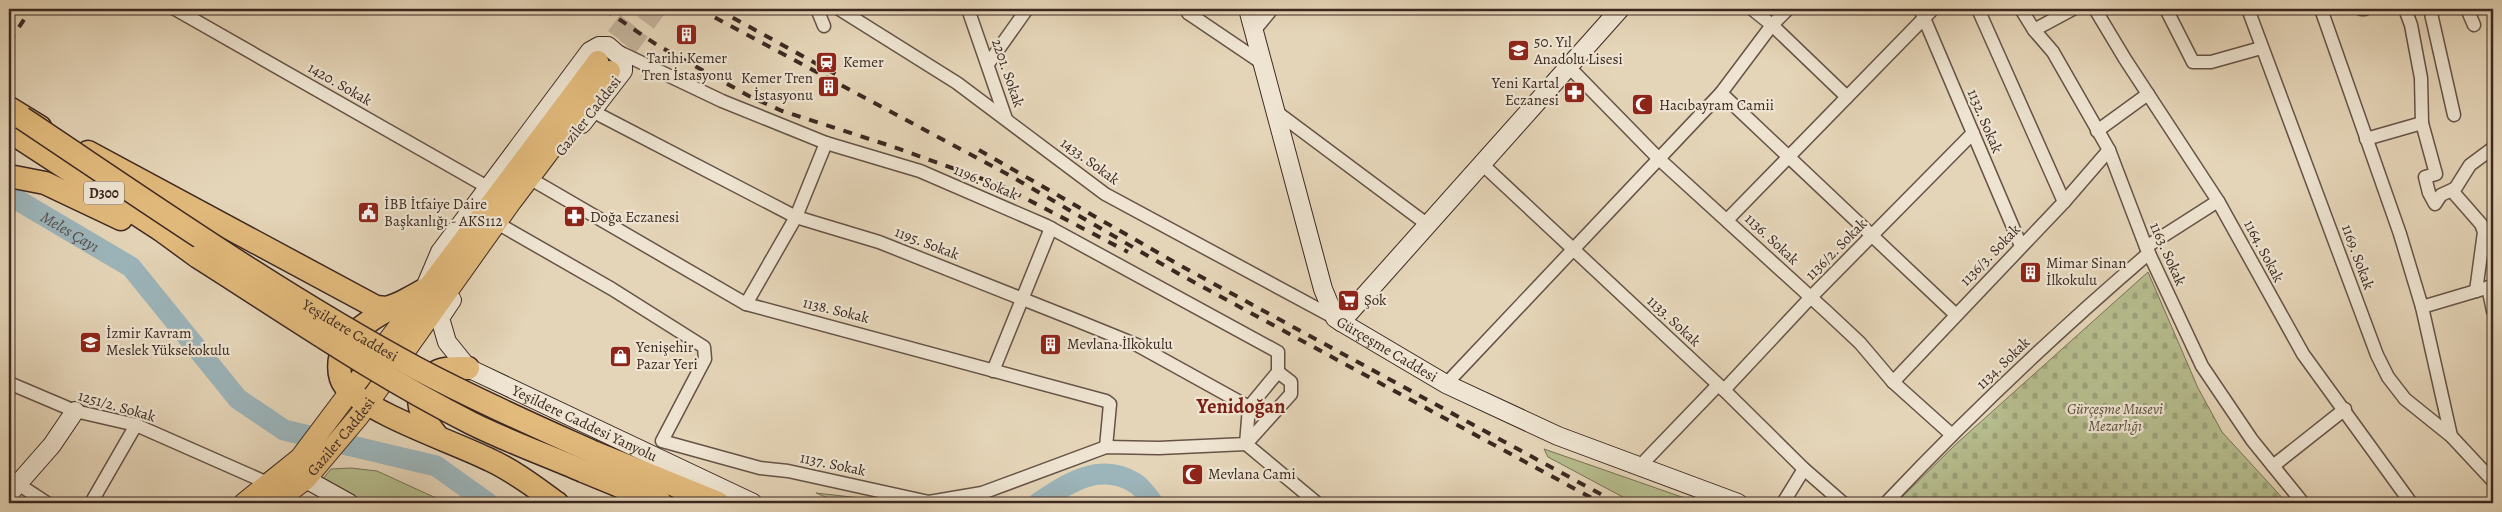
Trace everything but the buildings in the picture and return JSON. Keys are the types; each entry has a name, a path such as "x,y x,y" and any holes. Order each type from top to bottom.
{"highway":[{"path":"13,119 376,307 387,308 403,302"},
{"name":"Yeşildere Caddesi","path":"13,119 198,257 347,354 472,424 718,503"},
{"name":"Yeşildere Caddesi","path":"13,119 284,290 365,338 661,503"},
{"path":"9,176 45,183 198,257"},
{"path":"424,290 362,327 344,347 340,357 341,379 360,398 437,436 492,460 557,503"},
{"path":"437,436 421,411 419,399 422,388 436,372 468,368"}],"main road":[{"name":"Gürçeşme Caddesi","path":"1248,9 1323,289 1338,320 1446,384 1558,436 1738,503"},
{"path":"1338,320 1428,226 1620,9"},
{"name":"Gaziler Caddesi","path":"244,503 272,494 352,424 360,398 424,290 497,197 610,67 623,59 615,50 603,45 590,51 440,252 424,290"},
{"name":"Gaziler Caddesi","path":"440,318 536,182 592,111 610,67"},
{"name":"Gaziler Caddesi","path":"302,469 335,414 360,398 410,344 610,67"},
{"path":"410,344 440,318"},
{"name":"Yeşildere Caddesi Yanyolu","path":"440,318 446,342 468,368 753,503"},
{"path":"13,489 52,446 75,411"},
{"path":"302,469 349,503"}],"street":[{"name":"1420. Sokak","path":"175,9 489,188"},
{"path":"817,9 824,26"},
{"name":"1433. Sokak","path":"839,9 957,83 1105,194 1338,320"},
{"name":"2201. Sokak","path":"968,9 1006,119"},
{"path":"988,64 1027,9"},
{"path":"1254,31 1272,9"},
{"path":"1752,9 1772,24 1846,97"},
{"path":"1446,384 1721,93 1772,24 1788,9"},
{"path":"1978,9 2064,202"},
{"name":"1163. Sokak","path":"2021,9 2034,30 2053,52 2109,150 2147,250 2202,366 2252,440 2303,503"},
{"path":"2034,30 2073,9"},
{"name":"1164. Sokak","path":"2095,9 2218,201 2303,354 2411,503"},
{"path":"2166,9 2193,62 2211,62 2261,48"},
{"name":"1169. Sokak","path":"2248,9 2377,355 2388,377 2405,399 2451,436 2493,481"},
{"path":"2405,9 2411,25 2421,78 2422,123 2436,174 2425,177 2429,193 2435,204 2442,195 2457,187 2470,165 2493,148"},
{"path":"2430,9 2454,115"},
{"path":"2467,9 2474,25"},
{"path":"2325,10 2366,139 2400,234 2422,307 2451,436"},
{"path":"1190,11 1262,63"},
{"path":"1728,219 1926,12"},
{"name":"1132. Sokak","path":"1926,12 1973,133 2021,246"},
{"name":"1196. Sokak","path":"615,50 649,64 722,101 826,143 920,172 1051,228 1278,352 1278,372"},
{"path":"610,67 649,64"},
{"name":"1136. Sokak","path":"1569,67 1659,159 1728,219 1860,343 1893,382 1952,435"},
{"path":"1721,93 1955,314"},
{"path":"2097,131 2148,94"},
{"path":"1274,110 1428,226"},
{"name":"1195. Sokak","path":"592,111 796,217 878,242 1023,298 1137,345 1249,407"},
{"path":"2366,139 2422,123"},
{"name":"1136/2. Sokak","path":"1641,466 1721,388 1973,133"},
{"path":"746,304 796,217 826,143"},
{"name":"1136/3. Sokak","path":"1893,382 1955,314 2064,202 2109,150"},
{"name":"1133. Sokak","path":"1482,164 1721,388 1804,469 1843,503"},
{"name":"1138. Sokak","path":"536,182 746,304 1106,401 1110,404 1106,447"},
{"path":"2454,189 2453,192 2481,224 2484,232 2486,288 2493,311"},
{"name":"1134. Sokak","path":"1886,503 1952,435 2147,250 2218,201"},
{"name":"1137. Sokak","path":"504,227 612,289 704,347 704,359 662,441 760,468 788,471 929,502 982,493 1106,447 1159,448 1246,444"},
{"path":"993,370 1051,228"},
{"path":"2422,307 2486,288"},
{"path":"1278,372 1292,382 1291,394 1246,444 1249,407 1278,372"},
{"name":"1251/2. Sokak","path":"9,383 75,411 136,425 272,494"},
{"path":"2273,466 2345,410"},
{"path":"91,503 136,425"},
{"path":"1246,444 1318,503"},
{"path":"1783,503 1804,469"},
{"path":"13,489 48,503"}],"green space":[{"name":"Gürçeşme Musevi Mezarlığı","path":"2148,272 2198,388 2222,432 2287,503 1896,503 1956,444"},
{"path":"1544,449 1699,503 1634,503 1548,457"},
{"path":"351,468 377,471 447,503 363,503 322,480 331,469"},
{"path":"816,493 905,503 840,503"}],"waterway":[{"name":"Meles Çayı","path":"9,195 131,267 238,399 284,430 436,466 488,503"},
{"path":"1038,503 1060,489 1084,478 1109,474 1135,483 1153,503"}],"tunnel":[{"path":"598,61 637,9"},
{"path":"610,71 656,9"}],"railway":[{"path":"9,42 31,9"},
{"path":"604,9 657,45 749,96 782,111 891,146 1002,186 1128,252"},
{"path":"699,9 1009,175 1179,274 1601,503"},
{"path":"717,9 837,75"},
{"path":"979,150 1183,267 1617,503"}],"place":[{"name":"Tarihi Kemer Tren İstasyonu","path":"687,35"},
{"name":"50. Yıl Anadolu Lisesi","path":"1518,51"},
{"name":"Kemer","path":"827,62"},
{"name":"Kemer Tren İstasyonu","path":"829,87"},
{"name":"Yeni Kartal Eczanesi","path":"1575,92"},
{"name":"Hacıbayram Camii","path":"1643,105"},
{"name":"İBB İtfaiye Daire Başkanlığı - AKS112","path":"368,213"},
{"name":"Doğa Eczanesi","path":"574,217"},
{"name":"Mimar Sinan İlkokulu","path":"2030,272"},
{"name":"Şok","path":"1348,300"},
{"name":"İzmir Kavram Meslek Yüksekokulu","path":"90,342"},
{"name":"Mevlana İlkokulu","path":"1051,344"},
{"name":"Yenişehir Pazar Yeri","path":"620,356"},
{"name":"Mevlana Cami","path":"1192,474"}],"district":[{"name":"Yenidoğan","path":"1241,406"}]}
